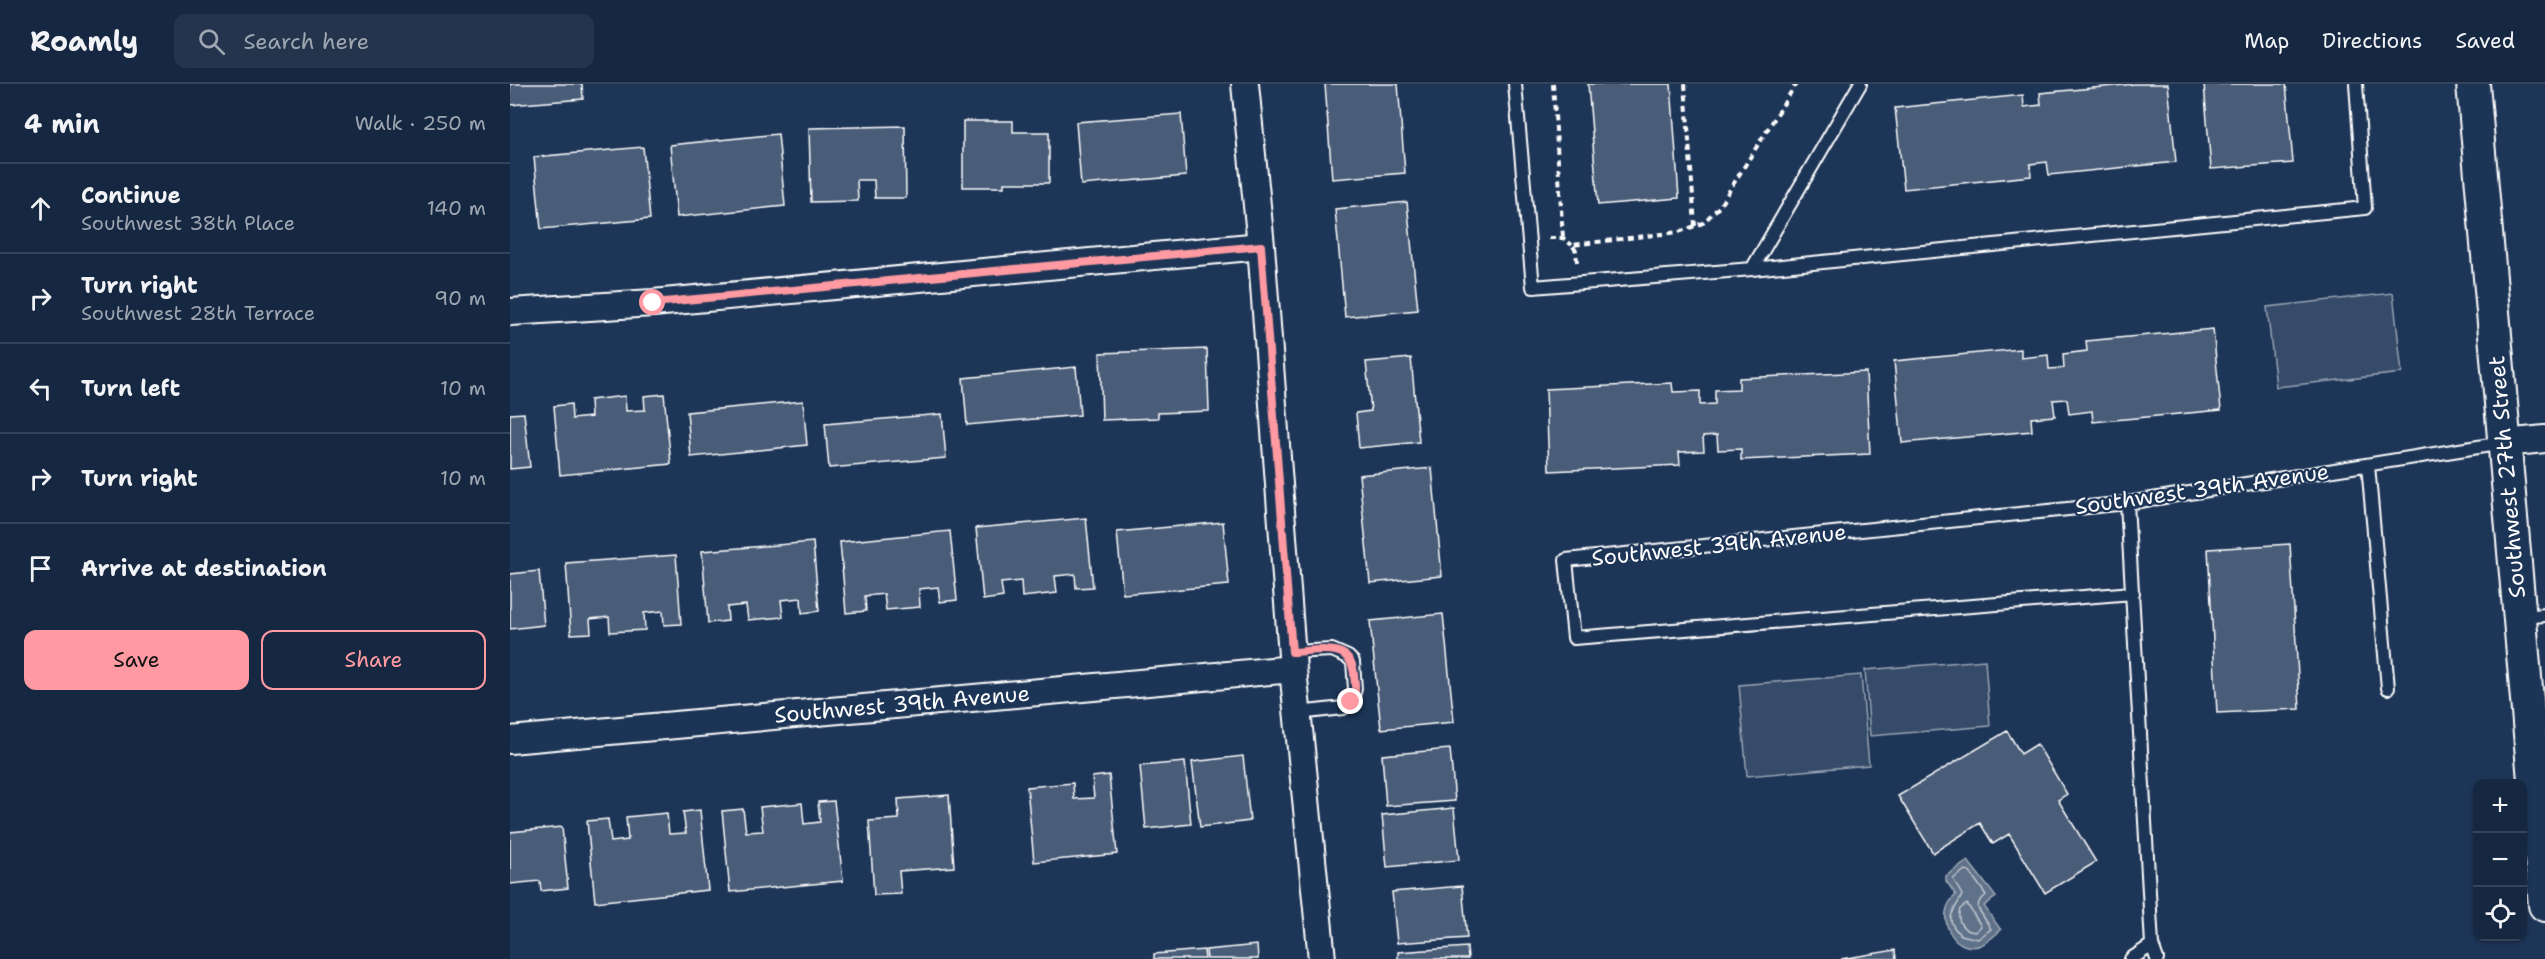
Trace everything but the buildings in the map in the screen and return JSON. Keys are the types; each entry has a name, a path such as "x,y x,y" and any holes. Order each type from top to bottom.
{"street":[{"path":"1245,84 1261,246 1293,661 1322,959"},
{"name":"Southwest 27th Street","path":"2473,84 2504,443 2532,616 2545,905"},
{"path":"510,312 665,302 1261,246"},
{"path":"2504,443 2545,439"},
{"name":"Southwest 39th Avenue","path":"510,740 1293,661"}],"lane":[{"path":"1515,84 1533,287 1752,269 2365,208 2356,84"},
{"path":"1752,269 1860,84"},
{"name":"Southwest 39th Avenue","path":"2133,593 1574,638 1566,560 2127,503 2504,443"},
{"path":"2368,465 2388,688"},
{"path":"2127,503 2152,945 2157,959"},
{"path":"1293,661 1332,650 1348,657 1353,662 1356,689 1351,702 1343,708 1298,713"},
{"path":"2131,959 2152,945"}],"path":[{"path":"1553,84 1563,238"},
{"path":"1685,84 1695,226"},
{"path":"1578,283 1576,251 1572,245 1679,232 1703,223 1719,207 1796,84"}],"shaded area":[{"path":"2393,293 2402,373 2276,387 2267,307"},
{"path":"1985,660 1990,726 1870,736 1865,670"},
{"path":"1861,675 1869,765 1747,776 1739,685"}],"water":[{"path":"1968,861 1996,897 1984,906 2001,930 1984,944 1971,947 1955,939 1946,922 1949,903 1956,895 1946,881 1946,876"}],"route":[{"path":"653,303 1261,246 1292,652 1332,650 1348,657 1353,662 1356,689 1351,702"}]}
